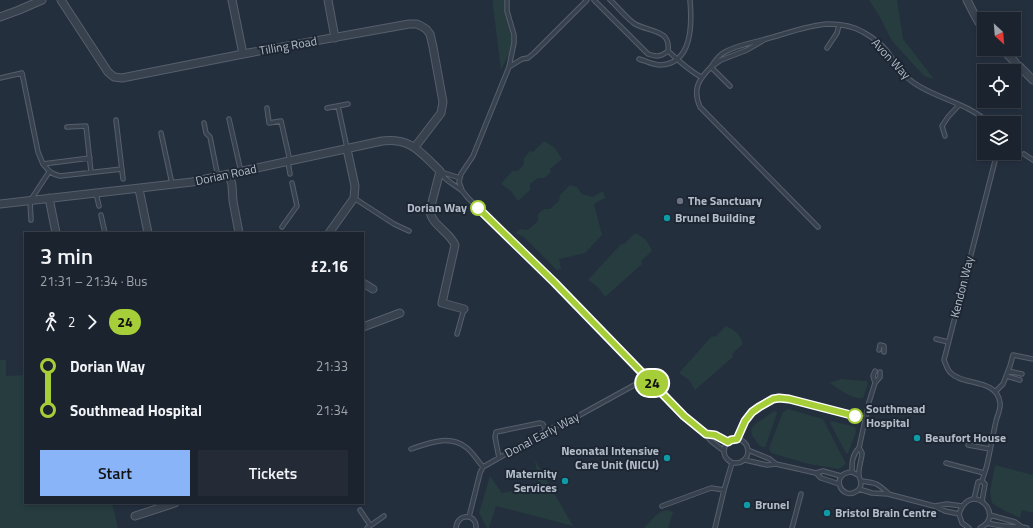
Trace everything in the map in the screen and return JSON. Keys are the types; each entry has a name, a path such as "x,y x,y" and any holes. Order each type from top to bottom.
{"street":[{"path":"0,17 42,0"},
{"name":"Tilling Road","path":"62,0 108,72 114,77 118,78 409,24 417,24 426,28 430,34 443,102 441,113 415,148"},
{"path":"232,0 243,54"},
{"path":"328,0 335,38"},
{"path":"967,0 977,19"},
{"path":"1009,56 1033,80"},
{"name":"Dorian Road","path":"0,204 172,185 218,177 392,140 407,143 415,148 440,172"},
{"path":"330,232 354,198 355,186 347,149"},
{"path":"440,172 431,203 430,214 434,221 452,238 455,245 442,303 464,309"},
{"path":"229,174 239,232"},
{"path":"139,188 148,232"},
{"path":"49,198 56,232"},
{"path":"364,284 373,289"},
{"path":"364,327 400,312"},
{"path":"135,516 172,504"}],"lane":[{"path":"462,191 460,178 473,156 509,67 514,43 514,35 507,11 507,0"},
{"path":"509,67 522,59 528,58 534,53 587,0"},
{"path":"594,0 648,54 655,57 664,55 668,51"},
{"path":"610,0 634,24 661,33 665,37 668,51 692,72 701,77 696,93 697,101 700,106 818,227"},
{"path":"639,59 659,65 677,59 685,49 688,40 691,25 690,0"},
{"name":"Avon Way","path":"711,67 717,58 727,50 752,42 828,24 851,27 874,39 887,51 901,71 913,83 960,105 979,116"},
{"path":"827,48 837,33 839,25"},
{"name":"Avon Way","path":"701,77 721,60 747,50 764,40"},
{"path":"711,67 730,86"},
{"path":"0,78 22,73 38,152 43,164 49,172 60,176 122,169"},
{"path":"327,108 348,104"},
{"path":"945,136 942,126 960,105"},
{"path":"338,106 347,149"},
{"path":"266,108 269,123 281,120 290,174"},
{"path":"229,119 241,172"},
{"path":"116,120 124,179"},
{"path":"204,123 206,133 210,137 218,177"},
{"path":"67,127 86,126 91,172"},
{"path":"161,133 172,185"},
{"path":"1024,154 1033,160"},
{"path":"43,164 90,158"},
{"name":"Kendon Way","path":"995,160 944,360 951,374 989,387 995,392"},
{"path":"31,220 30,201 49,172"},
{"path":"440,172 460,178"},
{"path":"440,172 448,182 462,191 554,282 684,416 706,434 711,441 724,450"},
{"path":"282,227 297,206 292,183"},
{"path":"96,193 99,206"},
{"path":"354,198 394,224 409,231"},
{"path":"101,215 105,232"},
{"path":"457,334 464,309"},
{"path":"936,339 948,342"},
{"path":"879,350 880,345 884,346 884,352"},
{"path":"982,501 985,484 982,481 1000,408 1000,403 995,392 1003,384 1013,355 1033,359"},
{"path":"1008,370 1022,374"},
{"path":"852,472 852,458 859,448 874,383 873,376 875,371"},
{"path":"874,383 880,377 880,372"},
{"path":"1006,376 1020,380"},
{"name":"Donal Early Way","path":"483,467 546,431 578,416 647,378"},
{"path":"737,439 745,421 752,412 768,402 779,398 789,399 865,419"},
{"path":"499,458 495,437 496,432 540,423 543,424 546,431"},
{"path":"706,434 715,435 728,442"},
{"path":"737,439 744,441 748,450 748,456 745,460 738,463 732,462 726,458 724,450 728,442 737,439"},
{"path":"411,449 442,440 454,441 467,448 483,467 480,473 469,517"},
{"path":"968,445 990,449"},
{"path":"858,475 862,454 859,448"},
{"path":"748,450 770,458 776,464"},
{"path":"745,460 767,465 776,464 816,473 823,471 842,476"},
{"path":"715,528 732,462"},
{"path":"946,463 984,472"},
{"path":"848,472 852,472 858,475 861,481 859,489 852,494 843,491 839,484 842,476 848,472"},
{"path":"816,473 820,478 839,484"},
{"path":"861,481 875,482 888,494"},
{"path":"974,499 978,482 982,481"},
{"path":"662,506 711,488 724,490"},
{"path":"859,489 872,493 888,494 959,514"},
{"path":"792,528 801,494"},
{"path":"961,528 962,523 959,514 962,506 969,500 974,499 982,501 989,509 990,515 987,523 980,528"},
{"path":"934,506 947,504 962,506"},
{"path":"360,510 369,527 384,516"},
{"path":"990,515 1016,522 1022,527"},
{"path":"456,528 456,524 459,519 464,517 469,517 474,520 476,522 476,528"},
{"path":"962,523 969,528"},
{"path":"987,523 1009,527 1027,528"}],"green space":[{"path":"493,0 504,0 513,46 501,70 493,6"},
{"path":"869,0 897,0 903,39 934,79 924,76 892,41 880,17"},
{"path":"544,141 555,148 562,159 550,169 551,172 544,178 538,178 530,184 530,190 518,201 511,191 501,184 512,171 518,171 524,164 524,158 530,151 533,152"},
{"path":"570,185 577,187 582,194 593,197 603,191 605,198 594,204 602,235 585,253 559,259 561,269 557,270 524,237 516,233 520,229 528,230 538,221 538,214 544,209 550,209 559,201 560,195"},
{"path":"635,233 646,240 652,251 641,261 642,264 605,297 598,287 588,280 621,244 624,244"},
{"path":"726,326 737,333 743,344 732,354 733,357 695,390 689,380 679,373 712,336 715,337"},
{"path":"0,360 6,360 6,376 24,375 24,504 112,504 118,528 0,528"},
{"path":"841,379 866,381 868,383 863,398 850,396 830,383"},
{"path":"788,409 823,419 846,464 839,469 809,464 771,453 769,448 783,412"},
{"path":"774,411 777,413 766,445 765,447 762,447 752,435 751,429 754,425"},
{"path":"831,421 855,427 856,432 848,453 846,453 830,423"},
{"path":"535,460 573,526 496,506 489,528 487,528 479,513 490,476 502,493 539,486"},
{"path":"995,465 1033,475 1033,513 1022,510 1020,518 992,503 990,492"},
{"path":"667,510 673,512 668,528 644,528 657,514"}],"bus line":[{"name":"24","path":"478,208 554,282 684,416 706,434 715,435 728,442 737,439 746,418 752,412 773,399 779,398 789,399 855,416"}],"place":[{"name":"The Sanctuary","path":"680,201"},
{"name":"Dorian Way","path":"478,208"},
{"name":"Brunel Building","path":"667,218"},
{"name":"Southmead Hospital","path":"855,416"},
{"name":"Beaufort House","path":"917,438"},
{"name":"Neonatal Intensive Care Unit (NICU)","path":"667,458"},
{"name":"Maternity Services","path":"565,481"},
{"name":"Brunel","path":"747,505"},
{"name":"Bristol Brain Centre","path":"827,513"}]}
